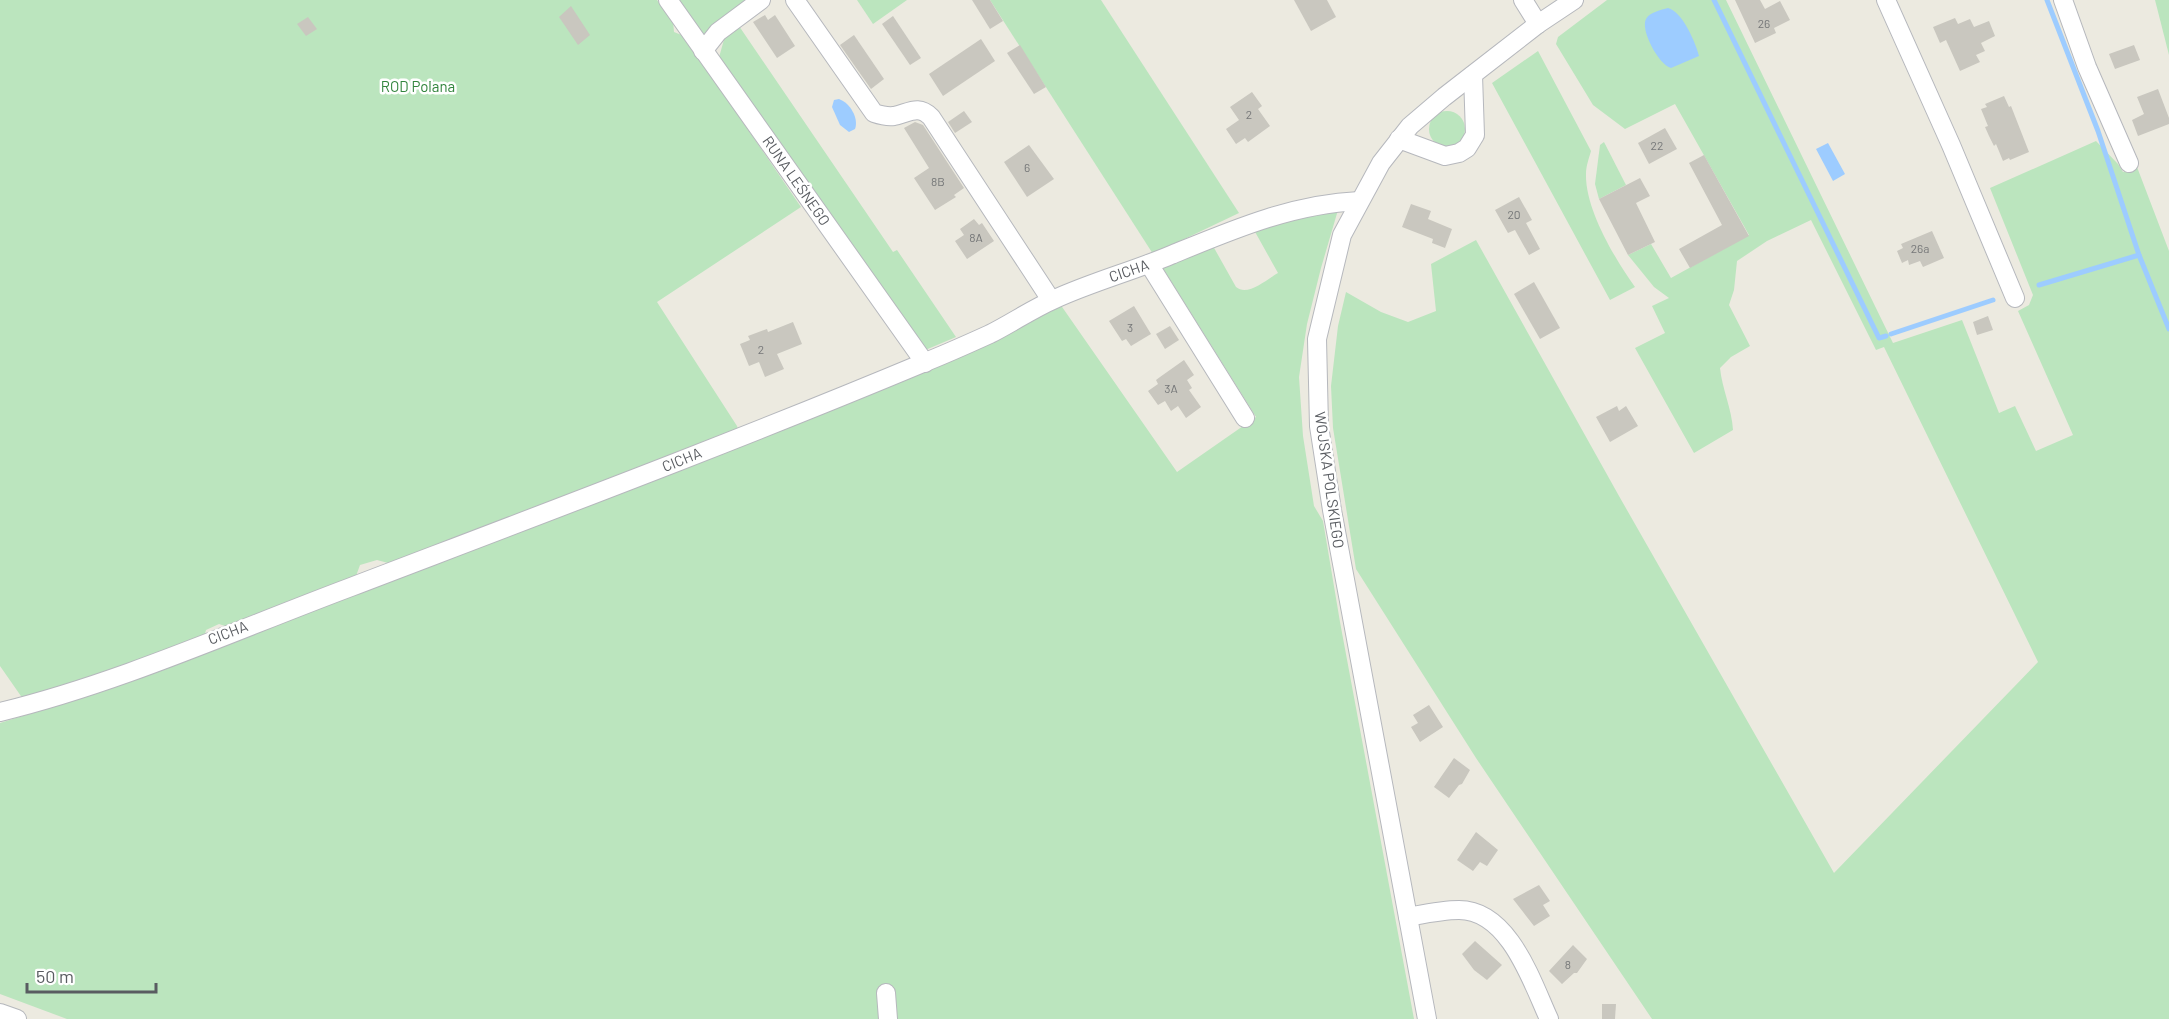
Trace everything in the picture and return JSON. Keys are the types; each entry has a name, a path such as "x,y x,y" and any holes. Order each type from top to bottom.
{"street":[{"name":"RUNA LEŚNEGO","path":"668,0 925,363"},
{"path":"703,51 718,32 761,0"},
{"path":"795,0 874,114 892,117 912,109 925,111 931,117 1051,300"},
{"path":"1523,0 1538,24"},
{"name":"WOJSKA POLSKIEGO","path":"1427,1019 1332,510 1319,426 1317,339 1342,235 1381,163 1399,139 1410,126 1473,75 1538,24 1574,0"},
{"path":"1886,0 1951,145 2015,298"},
{"path":"2063,0 2087,67 2129,163"},
{"path":"1399,139 1445,156 1459,153 1467,148 1475,135 1473,75"},
{"name":"CICHA","path":"0,712 40,702 152,663 602,492 925,363 990,334 1051,300 1268,217 1340,201 1359,201"},
{"path":"1149,264 1245,418"},
{"path":"1408,917 1460,910 1478,914 1489,920 1503,932 1521,958 1549,1019"},
{"path":"885,993 888,1019"},
{"path":"0,1012 17,1019"}],"green space":[{"name":"ROD Polana","path":"0,0 657,0 673,21 674,32 684,36 801,207 657,302 739,432 388,563 377,560 360,565 356,576 225,626 219,624 206,630 205,634 148,657 23,699 0,666"},
{"path":"675,0 748,0 701,36"},
{"path":"857,0 907,0 873,24"},
{"path":"990,0 1101,0 1239,213 1153,254"},
{"path":"1607,0 1726,0 1893,343 1962,320 1999,413 2015,406 2036,451 2073,435 2018,311 2029,305 2033,295 1990,188 2096,141 2123,172 2137,167 2169,251 2169,1019 1652,1019 1476,758 1356,569 1333,428 1331,386 1338,326 1346,292 1381,312 1408,322 1436,311 1431,264 1476,240 1834,873 2038,662 1884,347 1876,350 1811,220 1767,241 1737,261 1734,290 1729,305 1750,346 1731,357 1720,368 1733,430 1694,453 1635,348 1665,333 1652,306 1669,298 1654,287 1628,255 1651,244 1671,278 1749,235 1675,104 1625,129 1593,105 1556,44 1558,37"},
{"path":"2155,0 2169,0 2169,55"},
{"path":"739,26 893,252 897,250 956,337 923,351 718,61 725,36"},
{"path":"1538,51 1591,151 1586,174 1590,202 1610,248 1635,287 1610,300 1492,83"},
{"path":"1447,111 1460,116 1465,129 1460,142 1447,147 1434,142 1429,129 1434,116"},
{"path":"1604,142 1626,185 1599,199 1595,184 1600,145"},
{"path":"1338,210 1307,324 1299,377 1303,436 1314,506 1323,521 1414,1019 67,1019 0,994 0,723 45,709 926,372 1060,304 1177,472 1256,417 1162,267 1213,246 1236,287 1241,290 1252,289 1278,273 1254,230"}],"water":[{"path":"1668,8 1683,21 1692,36 1699,56 1671,68 1656,54 1648,39 1645,24 1650,15"},
{"path":"839,99 847,104 855,116 855,129 849,132 840,125 832,107 834,100"},
{"path":"1828,143 1845,174 1833,181 1816,149"}],"building":[{"path":"972,0 990,0 1003,21 990,29"},
{"path":"1294,0 1327,0 1336,17 1311,31"},
{"path":"1735,0 1760,0 1765,9 1780,1 1790,20 1774,28 1776,33 1755,43"},
{"path":"571,6 590,35 578,45 559,17"},
{"path":"765,15 768,20 775,15 795,46 777,58 753,22"},
{"path":"893,16 921,58 910,65 882,24"},
{"path":"308,17 317,29 306,36 297,24"},
{"path":"1955,18 1958,24 1970,19 1974,27 1989,21 1995,36 1981,43 1985,51 1976,55 1980,62 1960,71 1946,40 1940,43 1933,27"},
{"path":"854,35 884,79 871,89 840,45"},
{"path":"981,39 995,61 943,96 929,74"},
{"path":"1020,45 1046,87 1034,94 1007,53"},
{"path":"2134,45 2140,60 2115,69 2109,54"},
{"path":"2158,89 2169,124 2138,136 2132,120 2144,114 2137,97"},
{"path":"1252,92 1262,106 1258,109 1270,126 1248,142 1245,138 1236,144 1226,129 1239,120 1230,107"},
{"path":"2004,96 2009,107 2011,106 2029,152 2003,161 1985,127 1988,126 1981,109 1987,107 1985,104"},
{"path":"964,111 972,122 955,133 948,122"},
{"path":"915,122 923,125 964,188 954,195 956,197 935,210 914,178 929,168 904,128"},
{"path":"1665,128 1677,149 1649,164 1638,143"},
{"path":"1029,145 1054,179 1027,197 1004,162"},
{"path":"1704,155 1749,236 1690,268 1679,249 1722,225 1689,163"},
{"path":"1640,178 1650,196 1636,203 1655,242 1628,255 1599,199"},
{"path":"1519,197 1532,220 1526,223 1540,249 1529,255 1515,230 1508,233 1495,210"},
{"path":"1411,204 1431,211 1428,219 1452,229 1445,248 1432,243 1433,239 1402,227"},
{"path":"974,219 979,225 982,223 994,241 967,259 955,241 964,235 960,229"},
{"path":"1932,231 1944,258 1923,267 1920,261 1909,265 1908,260 1902,263 1897,251 1903,248 1901,244"},
{"path":"1534,282 1560,328 1540,339 1514,294"},
{"path":"1134,306 1151,334 1131,346 1126,339 1122,341 1109,321"},
{"path":"1988,316 1993,330 1977,335 1973,322"},
{"path":"793,322 802,344 777,354 784,369 765,377 759,362 749,366 740,344 750,340 748,336 767,329 768,332"},
{"path":"1170,326 1179,340 1165,349 1156,334"},
{"path":"1184,360 1194,375 1187,380 1192,388 1189,390 1201,407 1186,418 1178,406 1171,411 1165,401 1158,405 1148,391 1158,384 1156,380"},
{"path":"1617,406 1619,411 1626,406 1638,426 1610,442 1596,417"},
{"path":"1429,705 1443,727 1420,742 1411,727 1418,723 1413,715"},
{"path":"1454,758 1470,770 1462,784 1449,798 1434,787"},
{"path":"1476,832 1498,850 1487,866 1480,862 1473,871 1457,860"},
{"path":"1539,885 1550,901 1543,905 1550,916 1534,926 1513,899"},
{"path":"1475,941 1502,965 1487,980 1474,970 1462,954"},
{"path":"1573,945 1587,959 1577,973 1562,984 1549,971"},
{"path":"1602,1004 1616,1004 1615,1019 1602,1019"}],"waterway":[{"path":"1714,0 1879,338 1886,336"},
{"path":"2047,0 2098,131 2139,255 2169,329"},
{"path":"2039,285 2139,255"},
{"path":"1891,334 1993,300"}]}
